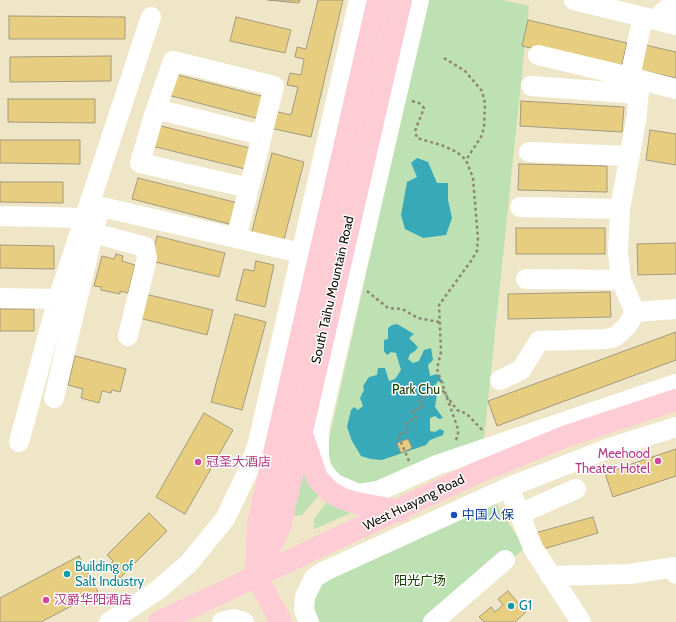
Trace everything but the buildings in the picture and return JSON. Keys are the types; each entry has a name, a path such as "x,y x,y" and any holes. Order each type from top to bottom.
{"main road":[{"name":"South Taihu Mountain Road","path":"256,575 258,523 378,0"},
{"name":"South Taihu Mountain Road","path":"256,575 280,527 301,430 320,257 401,0"},
{"name":"West Huayang Road","path":"159,622 256,575 400,511 474,474 567,436 676,400"},
{"path":"301,430 317,478 329,491 344,499 357,503 400,511"},
{"path":"256,575 281,622"}],"street":[{"path":"109,622 158,590 188,563 225,519 237,496 258,443 320,257 359,0"},
{"path":"418,0 319,429 319,455 322,467 327,476 334,484 358,494 378,491 437,465 676,384"},
{"path":"574,0 676,25"},
{"path":"635,312 621,280 618,252 620,210 637,115 636,84 649,18 676,1"},
{"path":"54,398 92,216 122,104 151,17"},
{"path":"538,55 636,84"},
{"path":"236,238 249,188 261,135 274,86 173,61 155,112 140,163 249,188"},
{"path":"531,86 636,84 676,89"},
{"path":"122,104 261,135"},
{"path":"529,152 629,156"},
{"path":"520,207 620,210"},
{"path":"0,216 92,216 236,238 320,257"},
{"path":"19,442 58,299 92,216"},
{"path":"92,216 145,247 147,258 128,336"},
{"path":"526,279 621,280"},
{"path":"0,298 58,299"},
{"path":"635,312 676,309"},
{"path":"500,380 521,370 539,341 606,339 615,337 627,326 635,312"},
{"path":"310,622 304,610 305,597 314,578 325,571 509,488 612,446 676,427"},
{"path":"509,488 532,548 580,622"},
{"path":"519,514 576,489"},
{"path":"433,622 505,560"},
{"path":"550,576 630,574 676,567 676,574"},
{"path":"222,622 234,619 244,622"}],"path":[{"path":"444,58 465,70 482,91 484,103 484,128 481,137 466,160"},
{"path":"406,99 419,103 424,108 415,131 417,138 441,145 457,152 466,160 473,178 478,239 477,251 472,261 439,305 441,352 437,369 458,429 458,436 450,446"},
{"path":"363,288 388,308 402,308 418,318 439,322"},
{"path":"416,460 410,463 398,435 409,431 405,424 416,418 412,411 423,406 419,399 439,390 444,391 457,410 467,414 486,434"}],"green space":[{"name":"Park Chu","path":"428,0 503,0 529,6 484,439 359,489 332,475 326,452"},
{"path":"305,472 321,493 302,515 296,516 293,515 303,473"},
{"path":"329,499 349,512 349,514 314,529 314,519"},
{"name":"阳光广场","path":"496,504 525,548 444,615 433,622 316,622 312,588 327,576"}],"water":[{"path":"417,158 428,162 437,183 448,183 448,200 452,218 446,235 423,238 405,229 401,215 407,182 417,177 411,163"},
{"path":"397,324 414,334 409,338 418,347 410,354 408,359 413,363 419,361 424,350 431,348 433,360 428,365 430,376 437,374 445,384 438,381 434,387 437,394 435,407 443,418 439,419 435,416 430,418 430,431 435,432 440,429 444,431 443,435 430,440 426,445 382,460 371,459 361,456 352,441 347,427 351,410 354,407 358,410 363,406 360,398 364,390 363,386 369,377 377,375 378,368 385,368 389,381 395,379 401,370 396,353 391,352 387,355 384,351 384,340 388,339 388,328"}],"place":[{"name":"Meehood Theater Hotel","path":"658,461"},
{"name":"冠圣大酒店","path":"198,462"},
{"name":"中国人保","path":"454,515"},
{"name":"Building of Salt Industry","path":"67,574"},
{"name":"汉爵华阳酒店","path":"46,600"},
{"name":"G1","path":"511,606"}]}
